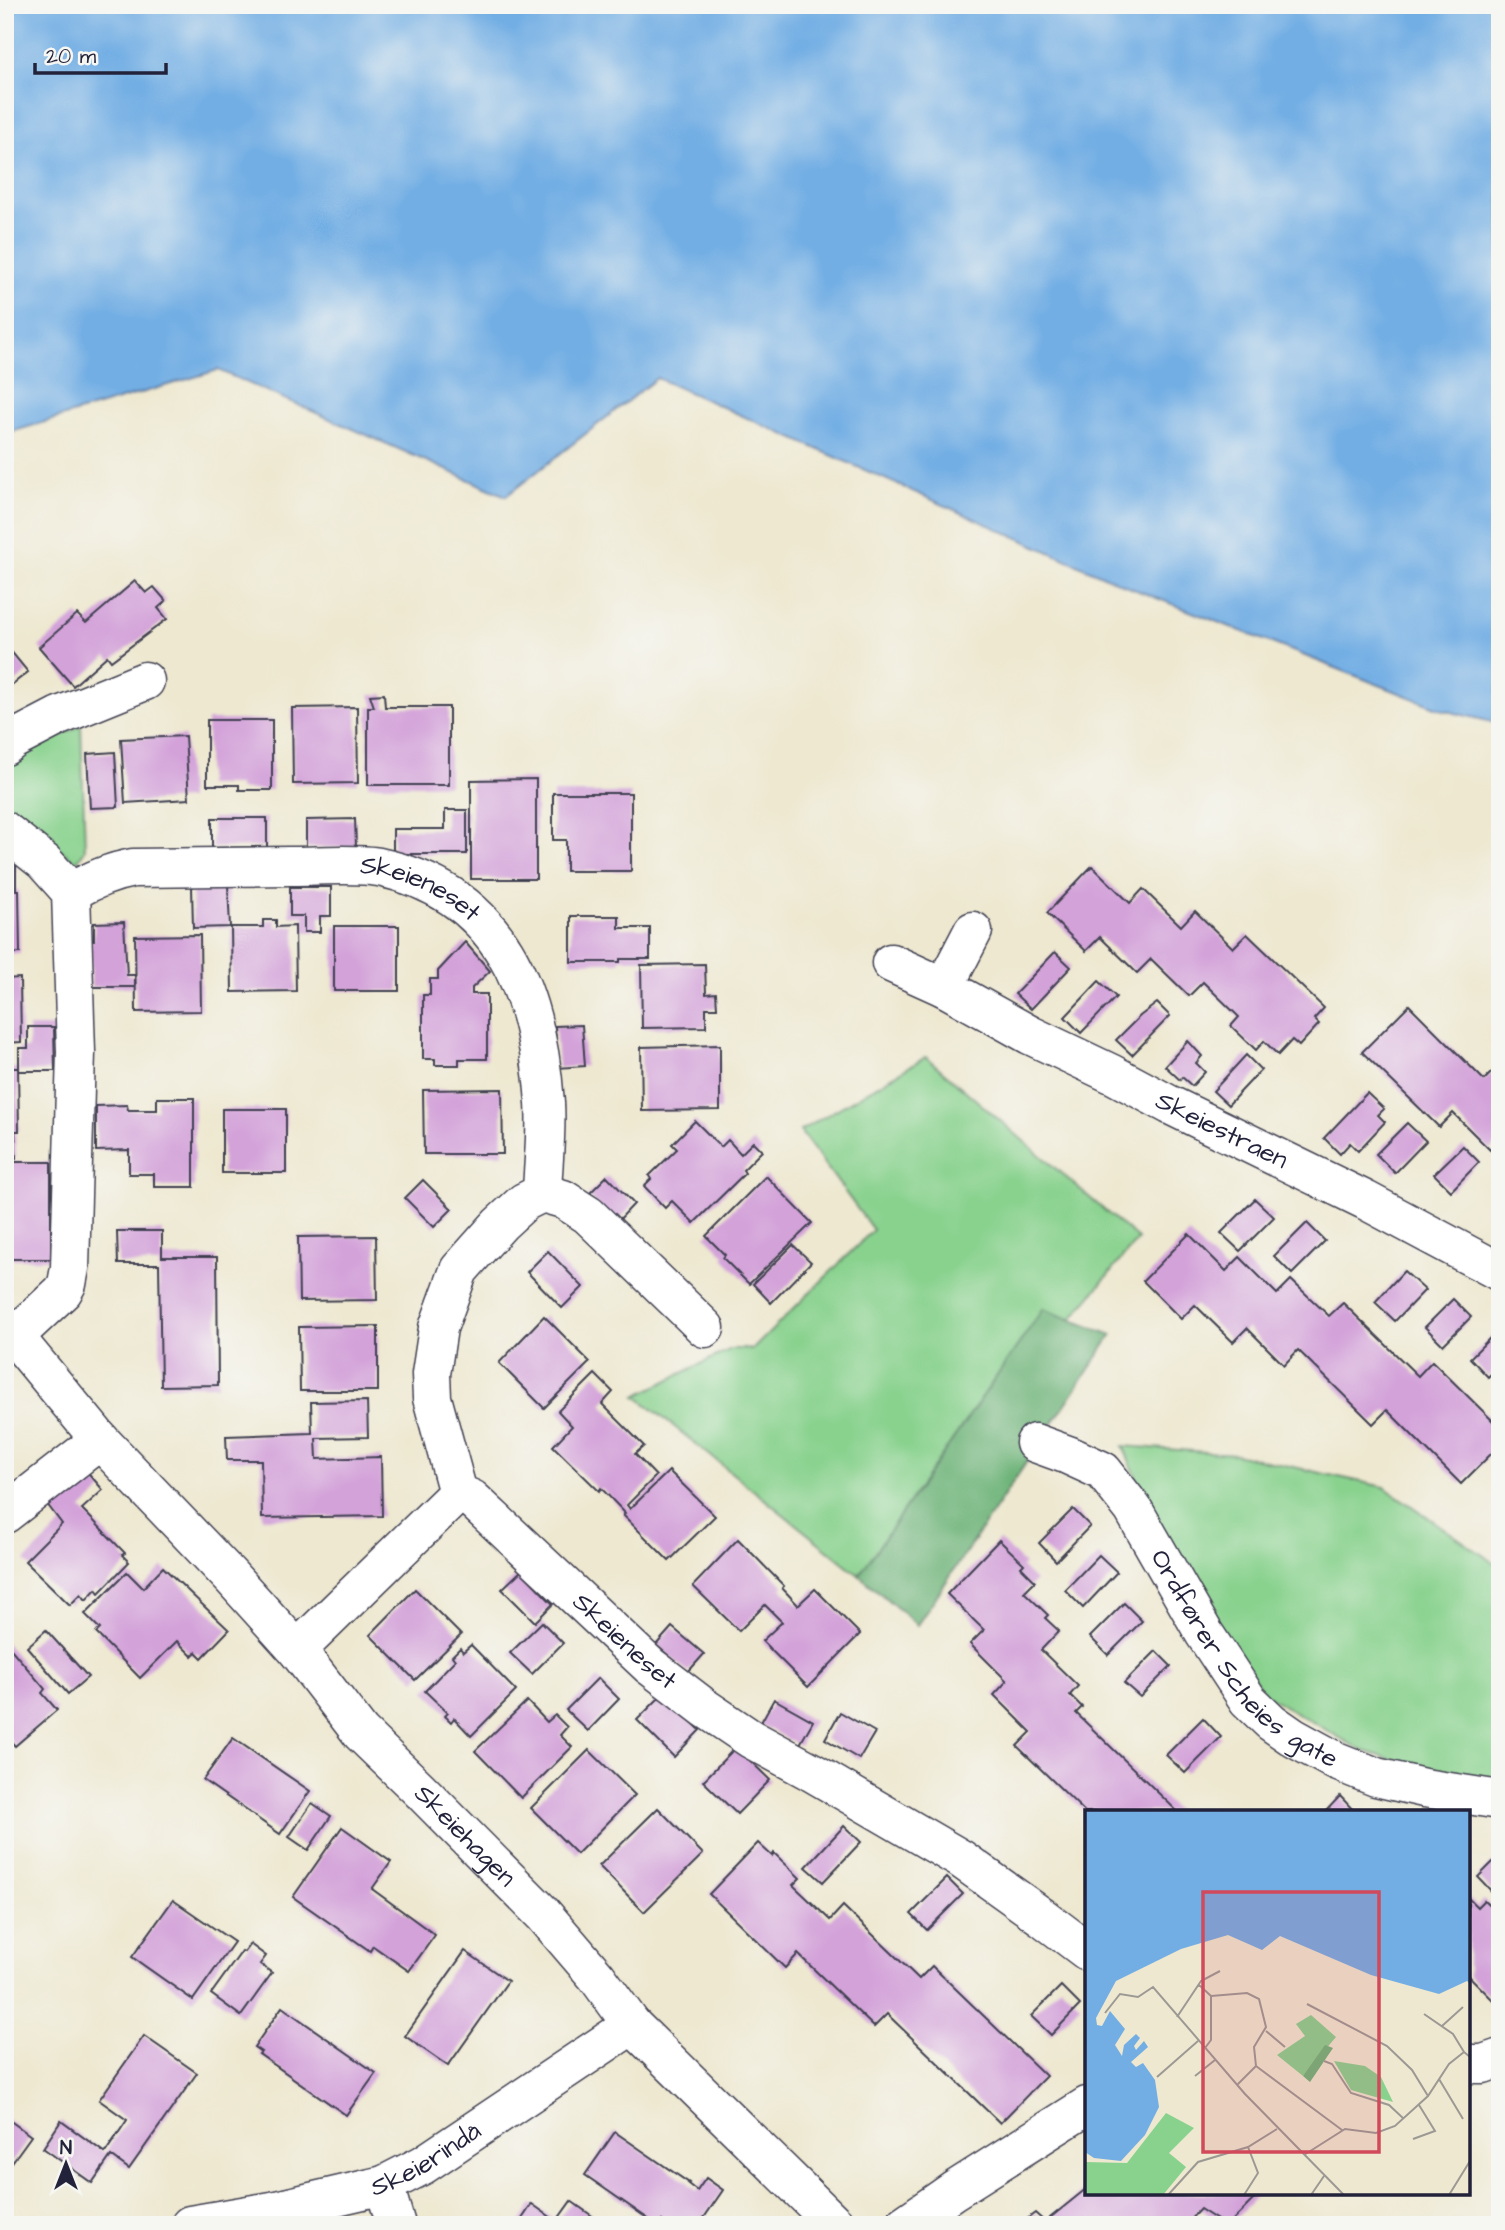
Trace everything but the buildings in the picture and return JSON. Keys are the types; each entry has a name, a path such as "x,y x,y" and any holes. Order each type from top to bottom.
{"street":[{"path":"5,746 59,716 145,681"},
{"path":"5,831 44,862 71,892 76,1052 70,1268 67,1284 63,1291 10,1331"},
{"name":"Skeieneset","path":"71,892 113,871 134,868 376,867 420,879 455,897 479,920 512,960 535,1024 545,1104 542,1193"},
{"path":"944,987 973,931"},
{"name":"Skeiestraen","path":"891,963 944,987 1030,1035 1365,1200 1500,1272"},
{"path":"297,1650 458,1493 432,1398 430,1374 438,1328 459,1270 500,1224 524,1202 542,1193 563,1199 587,1215 705,1328"},
{"name":"Skeiehagen","path":"10,1331 100,1440 297,1650 361,1733 543,1914 597,1977 632,2025 836,2225"},
{"path":"5,1514 100,1440"},
{"name":"Ordfører Scheies gate","path":"1035,1443 1103,1471 1133,1509 1203,1633 1248,1700 1271,1722 1336,1761 1377,1777 1424,1788 1500,1800"},
{"name":"Skeieneset","path":"458,1493 472,1499 650,1666 705,1708 751,1739 810,1770 961,1859 1085,1949"},
{"name":"Skeierindå","path":"190,2225 272,2211 384,2185 423,2165 632,2025"},
{"path":"1470,2064 1483,2064 1500,2058"},
{"path":"904,2225 1085,2107"},
{"path":"384,2185 396,2225"}],"green space":[{"path":"81,725 85,850 77,862 16,818 5,803 5,764"},
{"path":"926,1057 1138,1239 859,1575 636,1396 731,1349 753,1349 873,1230 800,1131"},
{"path":"1043,1309 1112,1335 917,1625 859,1575"},
{"path":"1123,1446 1235,1454 1384,1487 1500,1567 1500,1782 1413,1766 1361,1750 1264,1694 1163,1540"}],"water":[{"path":"5,5 1500,5 1500,724 1443,710 1131,588 657,378 506,496 218,370 5,434"}]}
